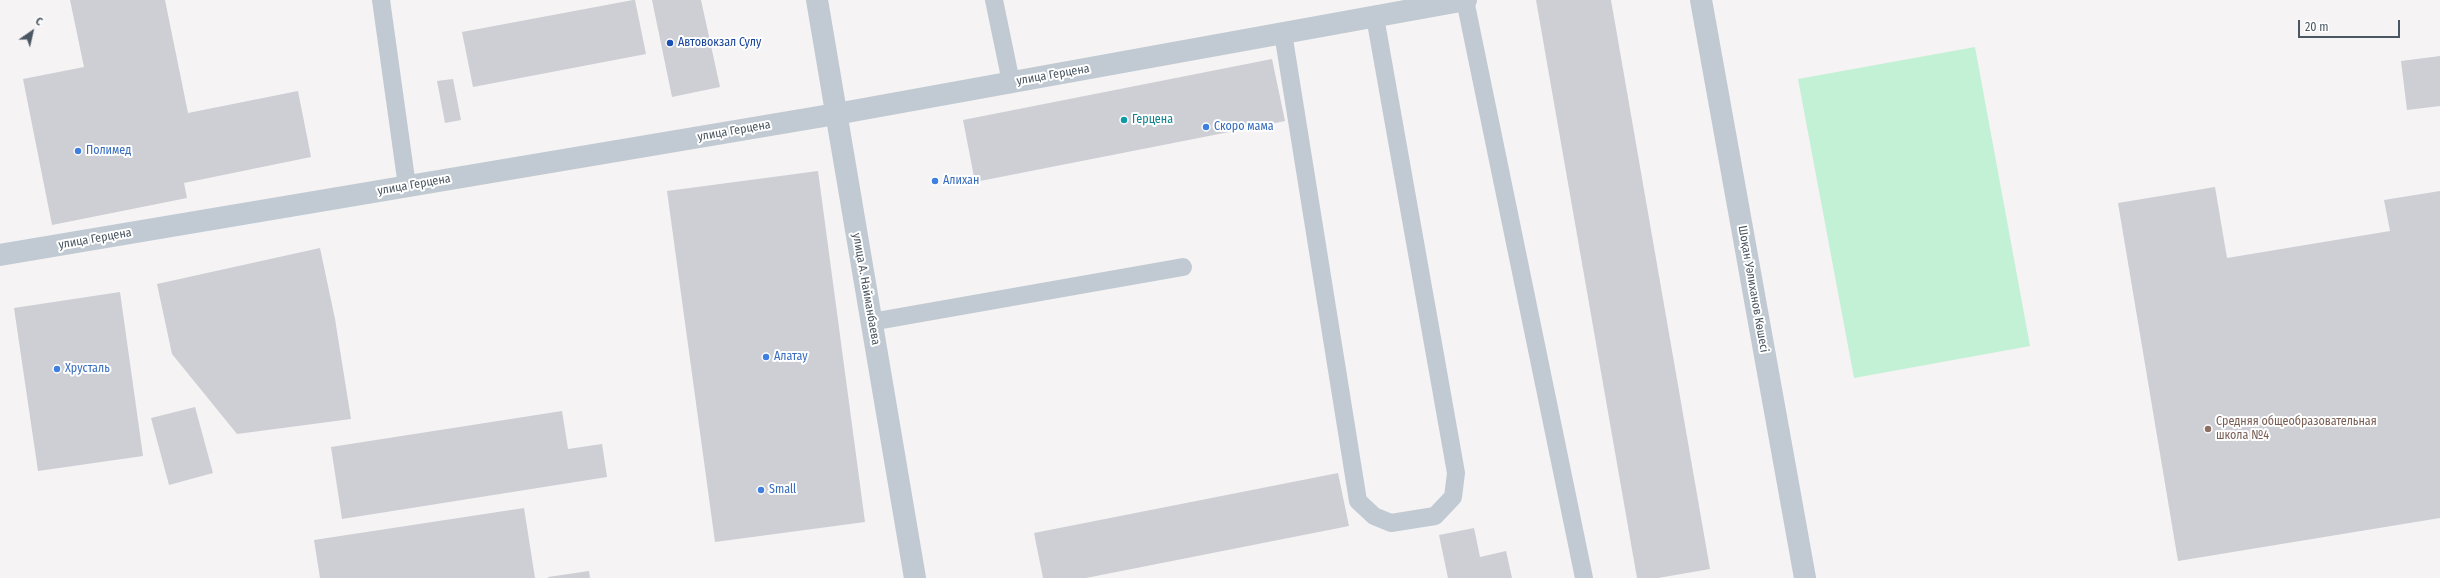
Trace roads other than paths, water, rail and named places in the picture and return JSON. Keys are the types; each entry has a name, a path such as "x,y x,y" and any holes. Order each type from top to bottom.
{"street":[{"name":"улица А. Найманбаева","path":"817,0 915,578"},
{"name":"улица Герцена","path":"0,255 836,114 1375,17 1422,4 1466,0"},
{"name":"Шоқан Уәлиханов Көшесі","path":"1701,0 1805,578"}],"lane":[{"path":"381,0 407,186"},
{"path":"994,0 1011,82"},
{"path":"1466,0 1584,578"},
{"path":"1283,33 1358,502 1374,516 1392,523 1435,516 1452,497 1456,473 1375,17"},
{"path":"871,322 1183,267"}],"place":[{"name":"Автовокзал Сулу","path":"670,43"},
{"name":"Герцена","path":"1124,120"},
{"name":"Скоро мама","path":"1206,127"},
{"name":"Полимед","path":"78,151"},
{"name":"Алихан","path":"935,181"},
{"name":"Алатау","path":"766,357"},
{"name":"Хрусталь","path":"57,369"},
{"name":"Средняя общеобразовательная школа №4","path":"2208,429"},
{"name":"Small","path":"761,490"}]}
